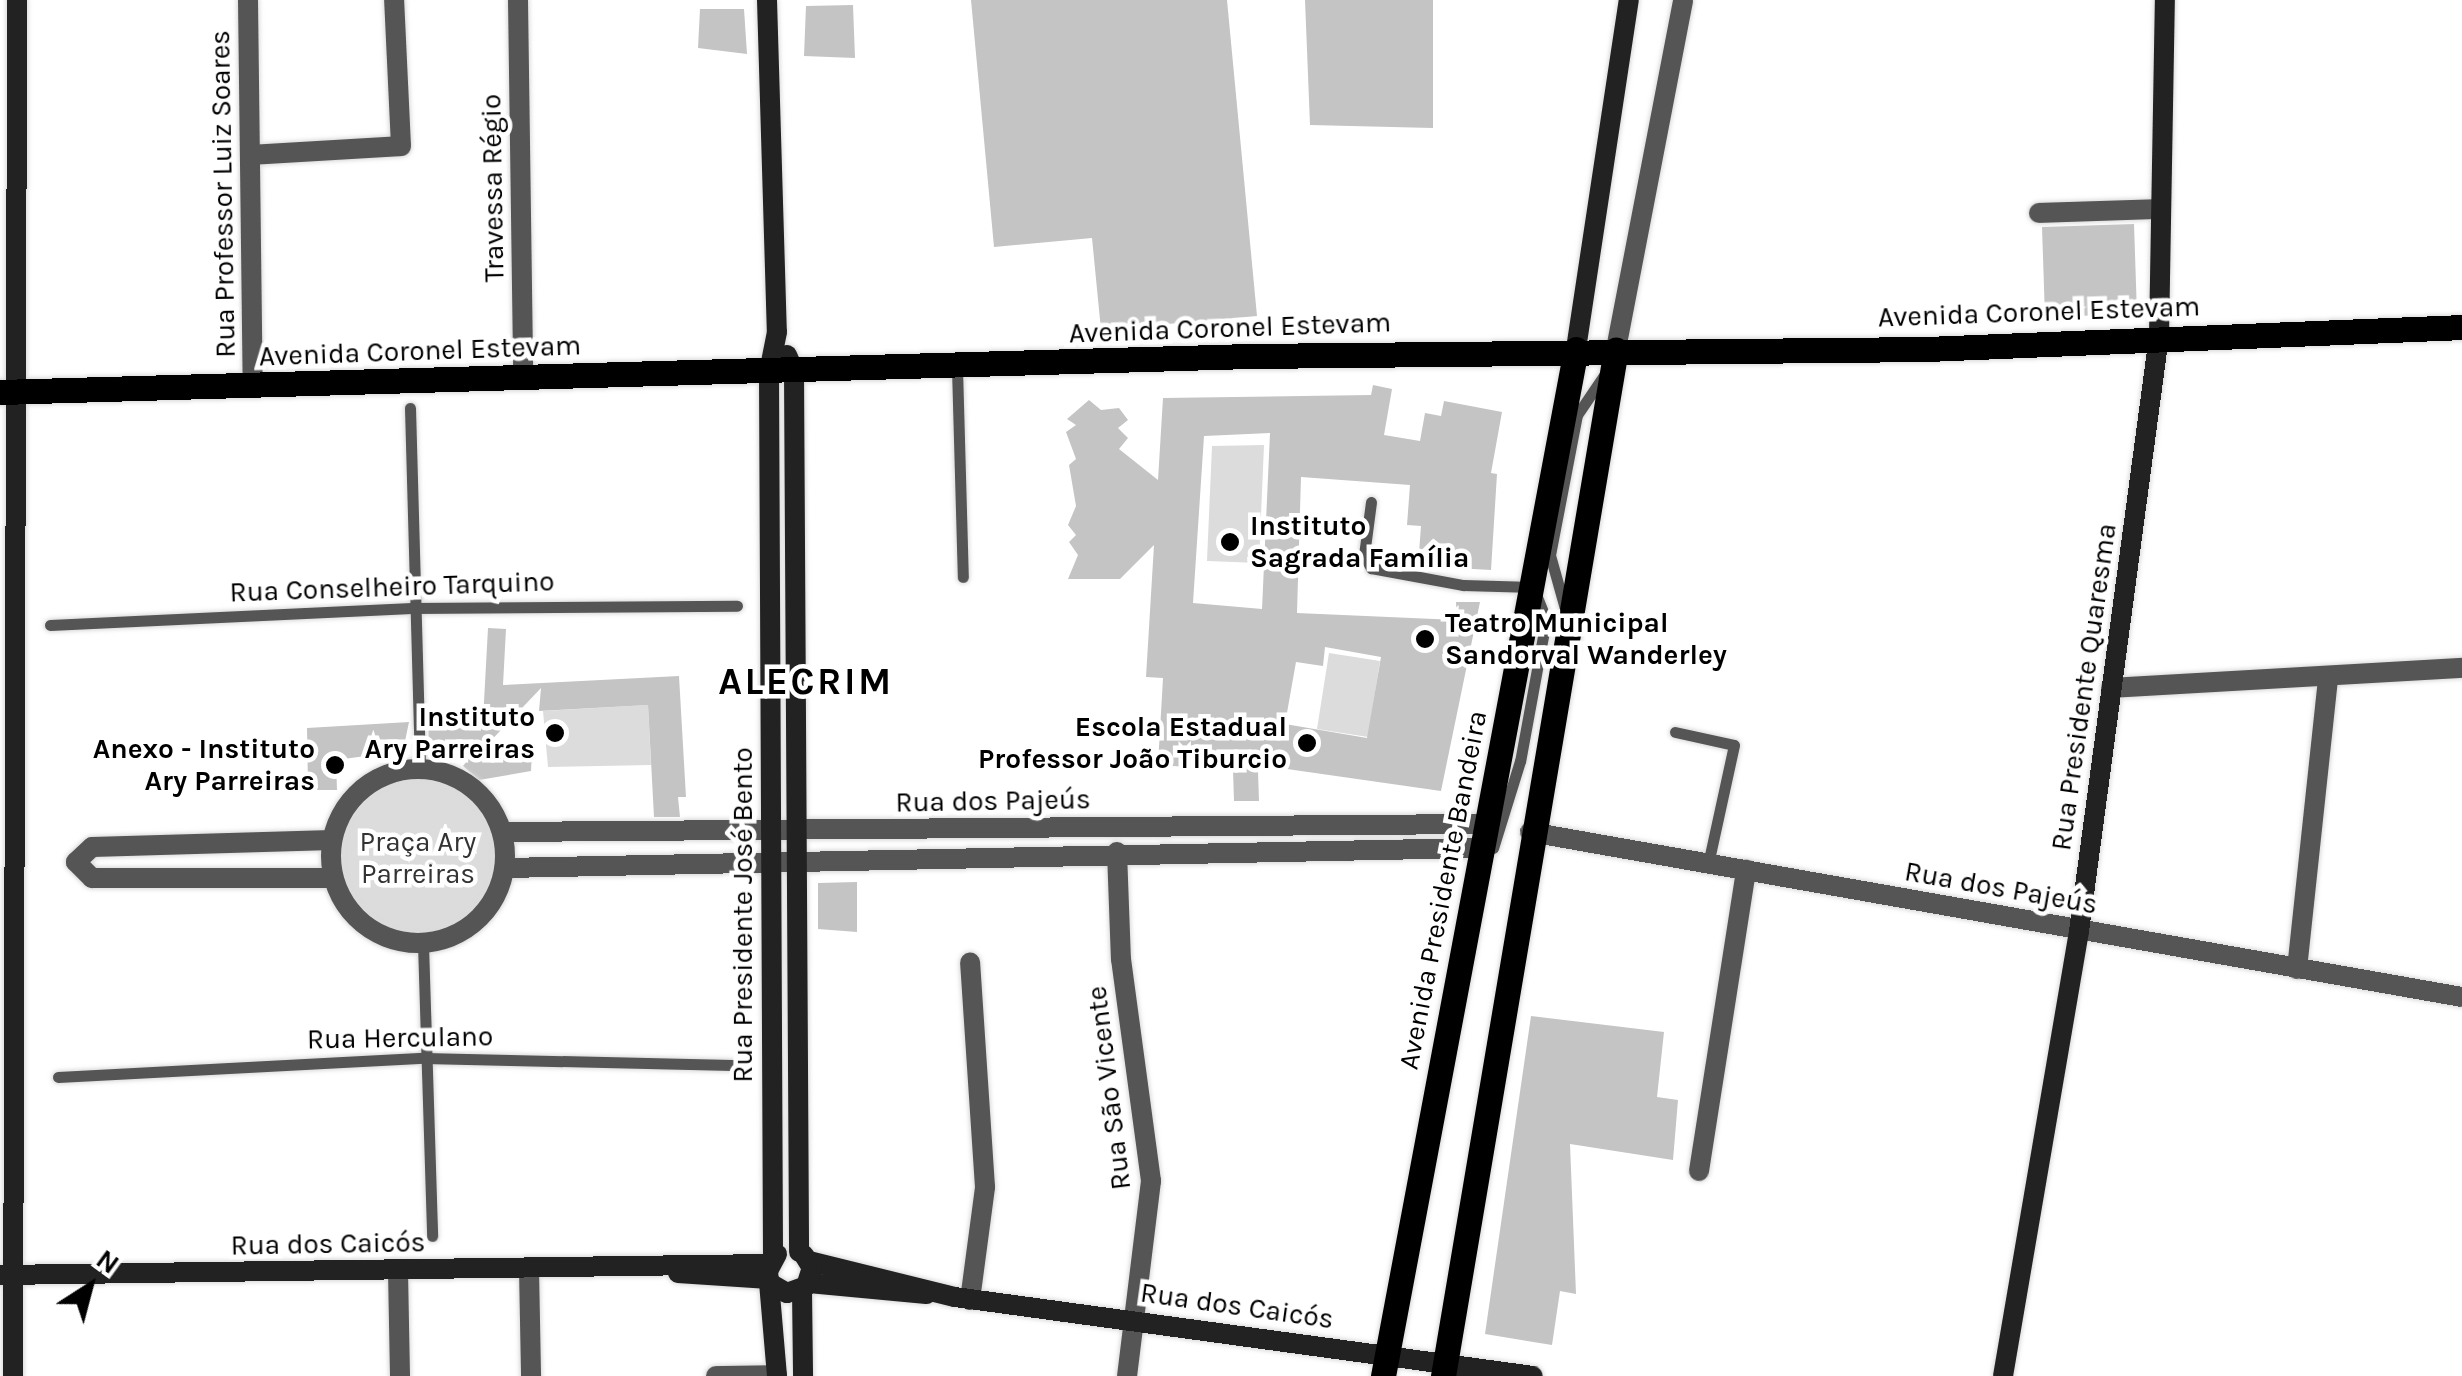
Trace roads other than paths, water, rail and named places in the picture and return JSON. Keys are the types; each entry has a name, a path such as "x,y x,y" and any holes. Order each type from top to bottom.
{"main road":[{"name":"Avenida Coronel Estevam","path":"9,392 1576,348 1614,358 2462,327"},
{"name":"Avenida Presidente Bandeira","path":"1386,1365 1472,887 1533,587 1576,348"},
{"path":"1444,1370 1530,832 1614,358"}],"street":[{"path":"13,1376 7,1275 9,392 17,0"},
{"name":"Rua Professor Luiz Soares","path":"248,0 253,386"},
{"path":"251,155 401,146 394,0"},
{"name":"Travessa Régio","path":"518,0 523,376"},
{"name":"Avenida Presidente Bandeira","path":"1576,348 1629,0"},
{"path":"1614,358 1683,0"},
{"name":"Rua Presidente Quaresma","path":"2004,1376 2078,931 2159,336 2164,0"},
{"name":"Rua Presidente José Bento","path":"770,4 777,332 794,588 797,1042 805,1271 803,1376"},
{"path":"2038,212 2162,209"},
{"name":"Rua Presidente José Bento","path":"777,1376 771,1271 770,589 782,372"},
{"path":"770,589 794,588"},
{"path":"2111,688 2462,668"},
{"path":"2297,969 2328,678"},
{"path":"420,768 476,790 502,832 506,868 478,921 423,944 376,933 342,900 333,878 332,840 362,788 420,768"},
{"name":"Rua dos Pajeús","path":"502,832 795,830 1482,836"},
{"name":"Rua dos Pajeús","path":"1530,832 2462,997"},
{"name":"Rua dos Pajeús","path":"506,868 1117,852 1482,836"},
{"path":"332,840 92,847 76,862 92,878 333,878"},
{"path":"293,844 298,877"},
{"path":"178,847 178,879"},
{"name":"Rua São Vicente","path":"1117,852 1121,958 1151,1182 1128,1376"},
{"path":"1699,1171 1746,870"},
{"path":"970,962 984,1187 970,1300"},
{"path":"771,1042 797,1042"},
{"path":"530,1269 531,1376"},
{"name":"Rua dos Caicós","path":"7,1275 530,1269 805,1271 896,1296 934,1294 1135,1320 1386,1365 1533,1376"},
{"path":"398,1270 400,1376"},
{"path":"771,1271 805,1271"},
{"path":"716,1376 777,1376"}],"lane":[{"path":"958,368 963,577"},
{"path":"410,408 412,608 420,768"},
{"path":"1371,502 1364,555 1372,568 1463,585 1533,587 1546,620 1508,806 1472,887"},
{"name":"Rua Conselheiro Tarquino","path":"50,625 412,608 737,606"},
{"path":"1675,732 1734,745 1708,864"},
{"path":"423,944 432,1236"},
{"name":"Rua Herculano","path":"58,1077 424,1058 744,1065"}],"place":[{"name":"Instituto Sagrada Família","path":"1230,542"},
{"name":"Teatro Municipal Sandorval Wanderley","path":"1425,639"},
{"name":"Instituto Ary Parreiras","path":"555,733"},
{"name":"Escola Estadual Professor João Tiburcio","path":"1307,743"},
{"name":"Anexo - Instituto Ary Parreiras","path":"335,765"}],"district":[{"name":"ALECRIM","path":"806,682"}],"park label":[{"name":"Praça Ary Parreiras","path":"418,858"}]}
